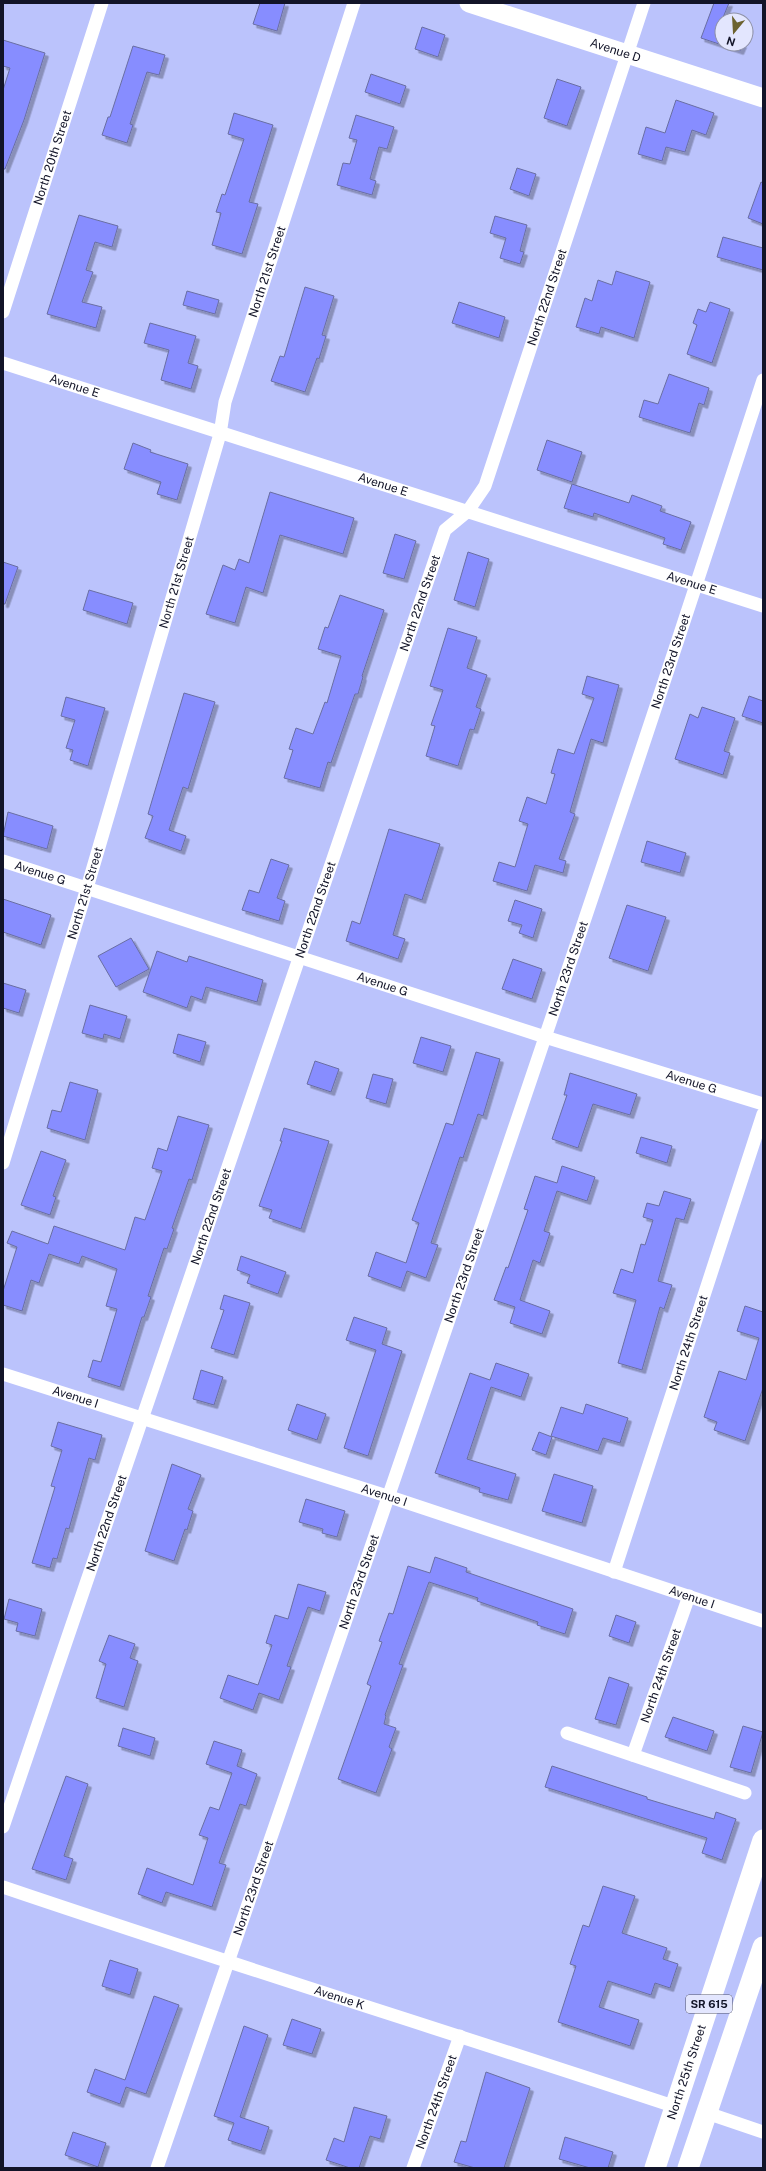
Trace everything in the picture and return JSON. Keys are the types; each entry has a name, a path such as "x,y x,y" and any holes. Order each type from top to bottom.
{"main road":[{"name":"North 25th Street","path":"656,2168 763,1840"},
{"name":"SR 615","path":"688,2168 763,1947"},
{"path":"675,2168 685,2141 683,2127 676,2107"}],"street":[{"name":"North 20th Street","path":"3,312 102,3"},
{"name":"North 21st Street","path":"3,1163 87,888 220,434 224,402 354,3"},
{"name":"Avenue D","path":"469,3 763,98"},
{"name":"North 22nd Street","path":"3,1827 143,1420 298,958 445,530 468,511 485,486 644,3"},
{"name":"Avenue E","path":"3,363 220,434 468,511 763,606"},
{"name":"North 23rd Street","path":"157,2168 390,1497 696,585 763,380"},
{"name":"Avenue G","path":"3,861 545,1037 763,1104"},
{"name":"North 24th Street","path":"614,1572 763,1114"},
{"name":"Avenue I","path":"3,1374 143,1420 390,1497 763,1621"},
{"name":"North 24th Street","path":"633,1755 689,1596"},
{"path":"567,1733 745,1793"},
{"name":"Avenue K","path":"3,1887 228,1963 460,2036 676,2107"},
{"name":"North 24th Street","path":"413,2168 460,2036"},
{"path":"707,2113 763,2132"}],"building":[{"path":"260,3 285,3 277,31 253,24"},
{"path":"714,3 729,3 725,12 714,12 714,42 701,38"},
{"path":"422,27 445,35 438,57 415,49"},
{"path":"3,40 45,53 24,120 5,169 3,169 3,90 10,68 3,66"},
{"path":"133,46 165,55 159,75 147,72 130,124 133,125 127,143 102,135 108,117 110,117"},
{"path":"371,74 406,86 400,104 365,92"},
{"path":"557,79 581,87 567,126 544,118"},
{"path":"676,100 714,113 706,135 692,130 685,152 666,147 662,161 638,154 646,127 665,133"},
{"path":"234,113 273,125 249,202 258,204 242,254 212,245 221,213 216,212 222,194 225,195 244,139 228,134"},
{"path":"356,115 394,127 387,149 379,147 370,179 376,181 372,195 337,185 343,163 350,164 357,140 349,138"},
{"path":"517,168 536,174 529,196 510,189"},
{"path":"761,182 763,183 763,224 748,218"},
{"path":"79,215 118,226 112,247 95,242 86,270 93,272 82,302 102,307 96,328 47,314"},
{"path":"495,216 527,225 520,251 524,252 520,264 500,258 506,238 490,233"},
{"path":"723,237 763,248 763,270 717,257"},
{"path":"616,271 650,282 634,338 601,327 599,334 576,327 585,298 592,301 598,280 612,285"},
{"path":"305,287 334,296 322,335 326,336 319,359 317,358 305,392 271,381 280,356 284,357"},
{"path":"187,291 219,300 215,314 183,305"},
{"path":"459,302 505,317 499,338 452,323"},
{"path":"710,302 730,309 712,363 687,354 697,325 693,323 698,309 706,312"},
{"path":"150,323 196,336 188,363 198,366 191,389 161,380 169,350 144,343"},
{"path":"669,374 709,388 704,405 699,403 690,433 639,417 644,400 658,404"},
{"path":"547,440 582,452 572,482 537,470"},
{"path":"133,443 151,450 150,452 188,464 177,500 157,494 161,482 124,469"},
{"path":"572,484 629,503 632,495 662,506 660,511 691,522 681,550 663,544 665,538 594,513 593,517 564,508"},
{"path":"270,492 354,518 343,554 280,535 263,593 246,587 235,623 206,614 223,565 235,570 239,559 249,563"},
{"path":"395,534 416,541 404,579 383,573"},
{"path":"468,552 489,559 475,607 454,600"},
{"path":"3,562 18,567 5,604 3,604"},
{"path":"89,590 133,603 127,624 83,610"},
{"path":"340,595 384,610 362,676 358,694 355,694 331,763 328,762 320,788 284,778 293,750 289,749 296,728 313,734 325,702 327,703 341,656 318,649 325,627 328,628"},
{"path":"448,628 477,637 467,668 487,675 476,707 481,709 474,730 470,729 458,766 426,756 435,726 431,725 443,690 430,686"},
{"path":"587,676 619,685 603,743 591,739 570,812 575,814 559,859 566,861 563,873 535,865 527,891 493,881 499,862 515,867 528,824 519,821 527,797 546,804 555,774 551,773 558,749 574,754 594,698 582,694"},
{"path":"184,693 215,702 188,789 183,787 169,830 186,836 181,851 145,838 153,816 148,814"},
{"path":"749,696 763,701 763,723 742,716"},
{"path":"66,697 105,708 88,766 70,760 73,750 66,748 75,720 61,716"},
{"path":"702,707 735,718 724,751 730,753 723,775 675,759 690,714 698,718"},
{"path":"8,812 53,826 47,849 3,836"},
{"path":"389,829 440,844 422,900 405,894 393,935 405,939 398,959 346,941 352,921 360,924"},
{"path":"647,841 686,853 680,873 641,862"},
{"path":"271,859 289,865 277,898 285,901 279,921 242,910 249,890 259,893"},
{"path":"3,899 51,915 41,945 3,932"},
{"path":"515,900 542,909 533,938 519,933 522,925 508,921"},
{"path":"627,905 666,917 648,971 609,958"},
{"path":"131,938 149,969 116,987 98,956"},
{"path":"157,951 187,962 189,956 263,980 257,1002 206,987 202,1000 191,996 187,1008 143,992"},
{"path":"513,959 542,969 532,999 502,989"},
{"path":"3,983 26,990 19,1013 3,1008"},
{"path":"90,1005 127,1016 120,1039 104,1034 103,1039 82,1033"},
{"path":"178,1034 206,1042 200,1062 173,1053"},
{"path":"421,1037 451,1046 443,1072 413,1063"},
{"path":"476,1052 500,1059 483,1116 478,1114 463,1158 460,1157 431,1243 438,1245 426,1278 407,1271 401,1288 368,1276 376,1252 406,1263 419,1223 412,1220 446,1123 453,1125"},
{"path":"315,1061 339,1069 331,1092 307,1084"},
{"path":"570,1073 637,1094 630,1115 593,1104 578,1148 552,1139 567,1095 564,1095"},
{"path":"373,1074 393,1079 386,1104 366,1098"},
{"path":"70,1082 98,1090 85,1140 47,1128 52,1110 61,1112"},
{"path":"178,1116 209,1125 192,1180 189,1179 172,1228 174,1229 167,1249 164,1248 148,1296 151,1297 144,1317 142,1317 120,1387 88,1377 93,1360 101,1362 117,1309 106,1306 117,1269 82,1256 79,1264 49,1254 39,1283 31,1280 22,1311 3,1305 3,1291 17,1247 7,1243 12,1231 48,1244 54,1226 125,1250 135,1217 145,1220 162,1171 152,1168 158,1148 167,1151"},
{"path":"284,1128 329,1141 301,1229 269,1218 272,1210 259,1206 282,1141 280,1141"},
{"path":"641,1137 672,1146 667,1163 636,1153"},
{"path":"41,1151 66,1160 53,1196 56,1197 50,1215 21,1205"},
{"path":"562,1166 595,1177 587,1201 557,1191 544,1231 550,1233 540,1263 533,1260 520,1300 550,1311 542,1334 510,1323 515,1307 494,1300 506,1267 508,1268 528,1210 524,1209 535,1176 557,1183"},
{"path":"664,1191 691,1199 684,1220 676,1218 658,1281 672,1285 664,1309 660,1307 642,1370 618,1363 636,1300 613,1293 621,1269 633,1273 641,1244 645,1245 653,1220 643,1217 647,1203 659,1206"},
{"path":"241,1256 286,1272 278,1294 247,1283 250,1275 237,1270"},
{"path":"224,1295 250,1303 234,1355 211,1348 224,1310 220,1309"},
{"path":"745,1306 763,1312 763,1388 745,1441 714,1430 717,1422 704,1417 719,1371 746,1380 759,1338 737,1331"},
{"path":"354,1317 387,1328 382,1344 402,1351 368,1456 344,1448 376,1350 346,1340"},
{"path":"496,1363 529,1374 521,1397 491,1387 467,1459 516,1474 508,1500 479,1492 480,1488 435,1473 470,1373 490,1380"},
{"path":"201,1370 223,1377 214,1405 193,1399"},
{"path":"297,1404 326,1414 317,1440 288,1430"},
{"path":"586,1404 628,1418 620,1443 603,1438 598,1451 551,1436 561,1407 583,1414"},
{"path":"58,1422 102,1435 95,1460 89,1458 69,1529 66,1528 57,1559 53,1558 50,1568 32,1563 55,1487 51,1486 62,1450 51,1446"},
{"path":"539,1432 552,1437 546,1455 532,1450"},
{"path":"172,1464 201,1475 188,1509 193,1511 174,1561 145,1551"},
{"path":"554,1474 593,1486 582,1523 542,1511"},
{"path":"306,1499 345,1511 337,1537 322,1533 323,1529 299,1522"},
{"path":"435,1557 467,1568 466,1572 573,1609 565,1634 537,1625 538,1622 477,1601 478,1598 429,1582 399,1664 403,1665 385,1715 384,1724 396,1728 389,1747 392,1749 376,1793 338,1779 371,1686 367,1684 382,1642 379,1641 389,1613 393,1614 408,1566 430,1573"},
{"path":"298,1584 326,1592 320,1611 308,1607 287,1666 291,1667 279,1700 259,1693 253,1710 220,1698 228,1675 258,1685 272,1645 266,1643 275,1615 288,1619"},
{"path":"9,1599 42,1609 35,1636 16,1631 18,1623 4,1619"},
{"path":"616,1615 636,1622 629,1643 609,1636"},
{"path":"109,1635 135,1644 130,1658 138,1661 124,1707 96,1698 106,1664 99,1661"},
{"path":"609,1677 629,1684 616,1725 595,1719"},
{"path":"673,1717 714,1731 707,1751 665,1737"},
{"path":"743,1726 763,1732 751,1773 730,1767"},
{"path":"123,1728 155,1738 150,1756 118,1746"},
{"path":"214,1741 242,1750 237,1766 257,1774 246,1806 240,1804 219,1863 226,1865 212,1907 166,1892 162,1903 138,1894 147,1868 193,1885 208,1838 199,1835 210,1807 219,1810 232,1773 206,1764"},
{"path":"552,1766 647,1797 647,1799 714,1819 716,1812 736,1819 722,1860 702,1853 707,1838 545,1787"},
{"path":"66,1776 88,1784 64,1856 73,1859 66,1880 32,1869"},
{"path":"603,1886 635,1896 622,1933 667,1948 663,1959 678,1964 670,1988 655,1983 651,1995 608,1981 599,2007 639,2020 630,2046 558,2022 576,1966 570,1964 583,1925 589,1927"},
{"path":"110,1960 138,1969 130,1995 102,1986"},
{"path":"154,1996 179,2005 146,2094 126,2087 120,2104 87,2092 95,2069 125,2080"},
{"path":"292,2019 321,2029 312,2054 283,2045"},
{"path":"244,2026 268,2035 240,2117 269,2127 261,2151 228,2140 234,2123 214,2116"},
{"path":"486,2072 530,2088 504,2168 475,2168 454,2162 461,2141 466,2142"},
{"path":"354,2107 387,2116 380,2139 370,2136 359,2168 350,2168 326,2160 334,2138 344,2142"},
{"path":"73,2132 106,2143 98,2167 65,2155"},
{"path":"565,2137 613,2152 608,2168 590,2168 559,2159"}]}
